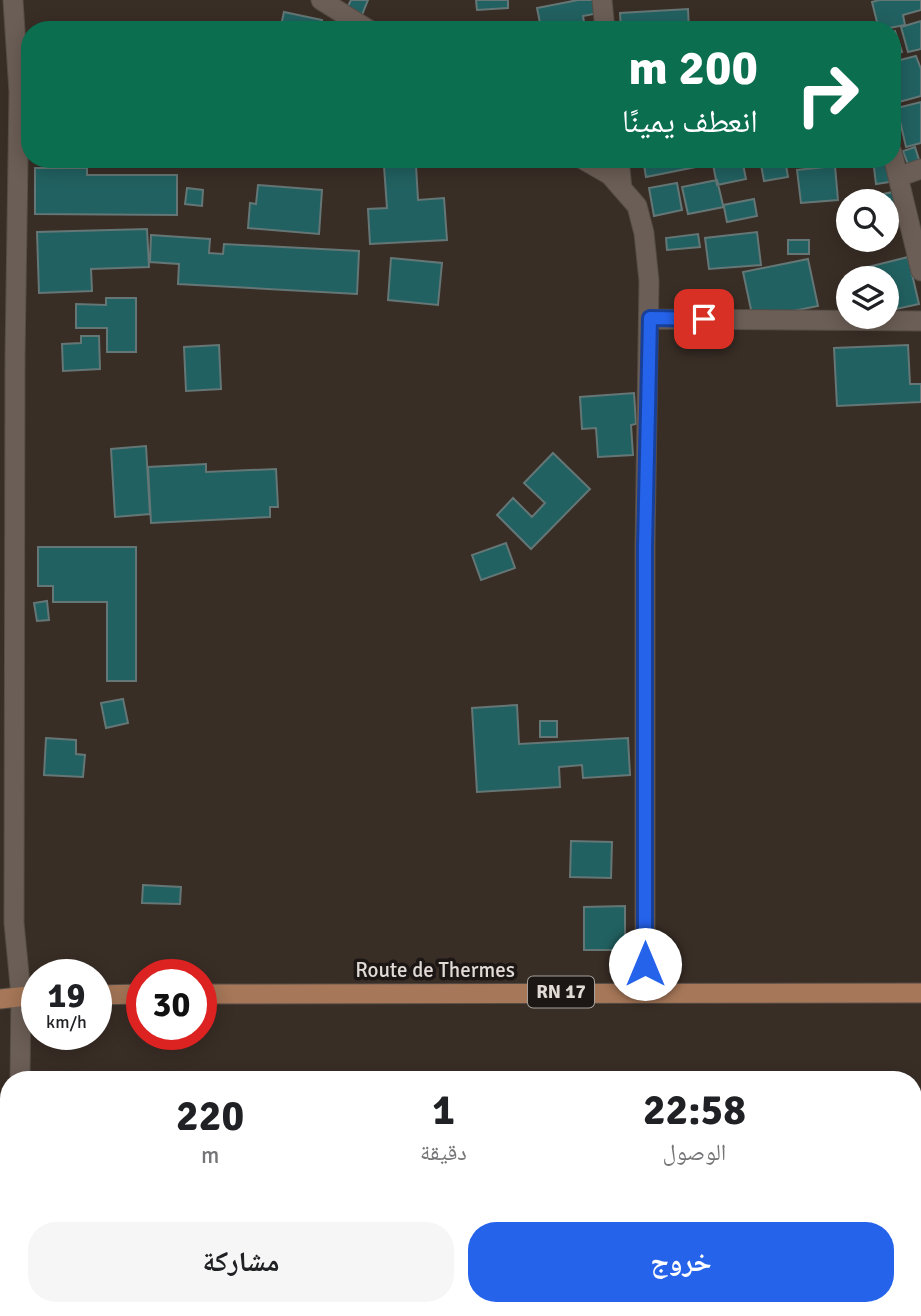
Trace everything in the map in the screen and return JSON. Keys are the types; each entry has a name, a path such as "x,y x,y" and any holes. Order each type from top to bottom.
{"main road":[{"name":"Route de Thermes","path":"217,994 921,993"},
{"path":"0,999 21,996"}],"street":[{"path":"13,0 19,92 15,358 15,923 22,959"},
{"path":"321,0 355,21"},
{"path":"602,0 604,21"},
{"path":"598,168 610,175 637,206 644,233 650,318 645,547 645,992"},
{"path":"620,168 622,189"},
{"path":"896,168 921,271"},
{"path":"898,177 921,169"},
{"path":"650,318 921,321"},
{"path":"21,1071 23,1050"}],"building":[{"path":"351,0 368,0 362,15 347,8"},
{"path":"476,0 508,0 508,8 477,10"},
{"path":"578,0 596,0 599,13 583,16 584,21 540,21 537,8"},
{"path":"921,0 921,10 903,15 905,25 901,26 901,21 877,21 872,2"},
{"path":"688,9 689,21 620,21 620,13"},
{"path":"284,12 322,20 322,21 282,21"},
{"path":"921,21 921,49 908,52 901,27"},
{"path":"916,56 921,69 921,96 901,101 901,60"},
{"path":"921,102 921,143 906,147 901,125 901,107"},
{"path":"915,147 920,163 909,167 903,151"},
{"path":"35,168 87,168 87,175 177,175 177,215 35,214"},
{"path":"384,168 416,168 418,200 444,198 447,240 370,244 368,209 387,208"},
{"path":"644,168 691,168 646,177"},
{"path":"714,168 744,168 746,179 717,185"},
{"path":"762,168 786,168 788,177 764,181"},
{"path":"835,168 836,200 801,203 797,170"},
{"path":"874,168 888,168 890,182 876,184"},
{"path":"717,180 723,205 754,199 757,216 727,222 724,207 688,214 682,187"},
{"path":"677,183 682,210 654,216 649,188"},
{"path":"258,185 322,190 319,234 248,228 250,203 256,204"},
{"path":"187,188 203,190 202,206 185,204"},
{"path":"899,196 904,219 899,220"},
{"path":"147,229 149,267 91,269 92,291 39,293 37,232"},
{"path":"757,232 761,265 709,269 705,238"},
{"path":"698,234 700,247 667,250 666,238"},
{"path":"151,235 210,239 209,253 223,254 224,244 359,251 357,294 178,284 179,264 150,262"},
{"path":"788,240 809,240 809,254 788,254"},
{"path":"908,257 919,304 899,308 899,266 872,266"},
{"path":"391,258 442,263 438,305 388,300"},
{"path":"808,259 818,306 753,319 743,272"},
{"path":"106,298 136,298 136,352 107,352 107,328 76,328 76,304 106,305"},
{"path":"81,336 99,336 100,369 63,371 62,344 81,343"},
{"path":"219,345 221,389 186,391 184,347"},
{"path":"908,345 910,384 921,384 921,402 837,406 834,348"},
{"path":"634,393 636,424 631,425 633,455 598,457 596,428 582,429 580,397"},
{"path":"146,446 150,514 115,517 111,449"},
{"path":"553,453 590,489 531,549 497,515 513,498 532,517 545,503 524,483"},
{"path":"206,464 206,472 276,469 278,507 270,507 270,517 151,523 148,467"},
{"path":"506,543 515,568 481,580 472,555"},
{"path":"38,547 136,547 136,681 107,681 107,602 53,602 53,586 38,586"},
{"path":"47,601 49,620 37,621 34,603"},
{"path":"123,699 128,723 106,728 101,703"},
{"path":"517,705 519,744 628,738 630,775 583,778 582,765 559,767 560,787 477,792 472,708"},
{"path":"540,721 557,721 557,737 540,737"},
{"path":"46,738 76,740 76,754 85,755 83,777 44,775"},
{"path":"571,841 612,842 611,878 570,877"},
{"path":"143,885 181,887 180,904 142,903"},
{"path":"625,906 625,950 584,950 584,907"}],"route":[{"path":"645,964 645,547 650,318 704,319"}]}
